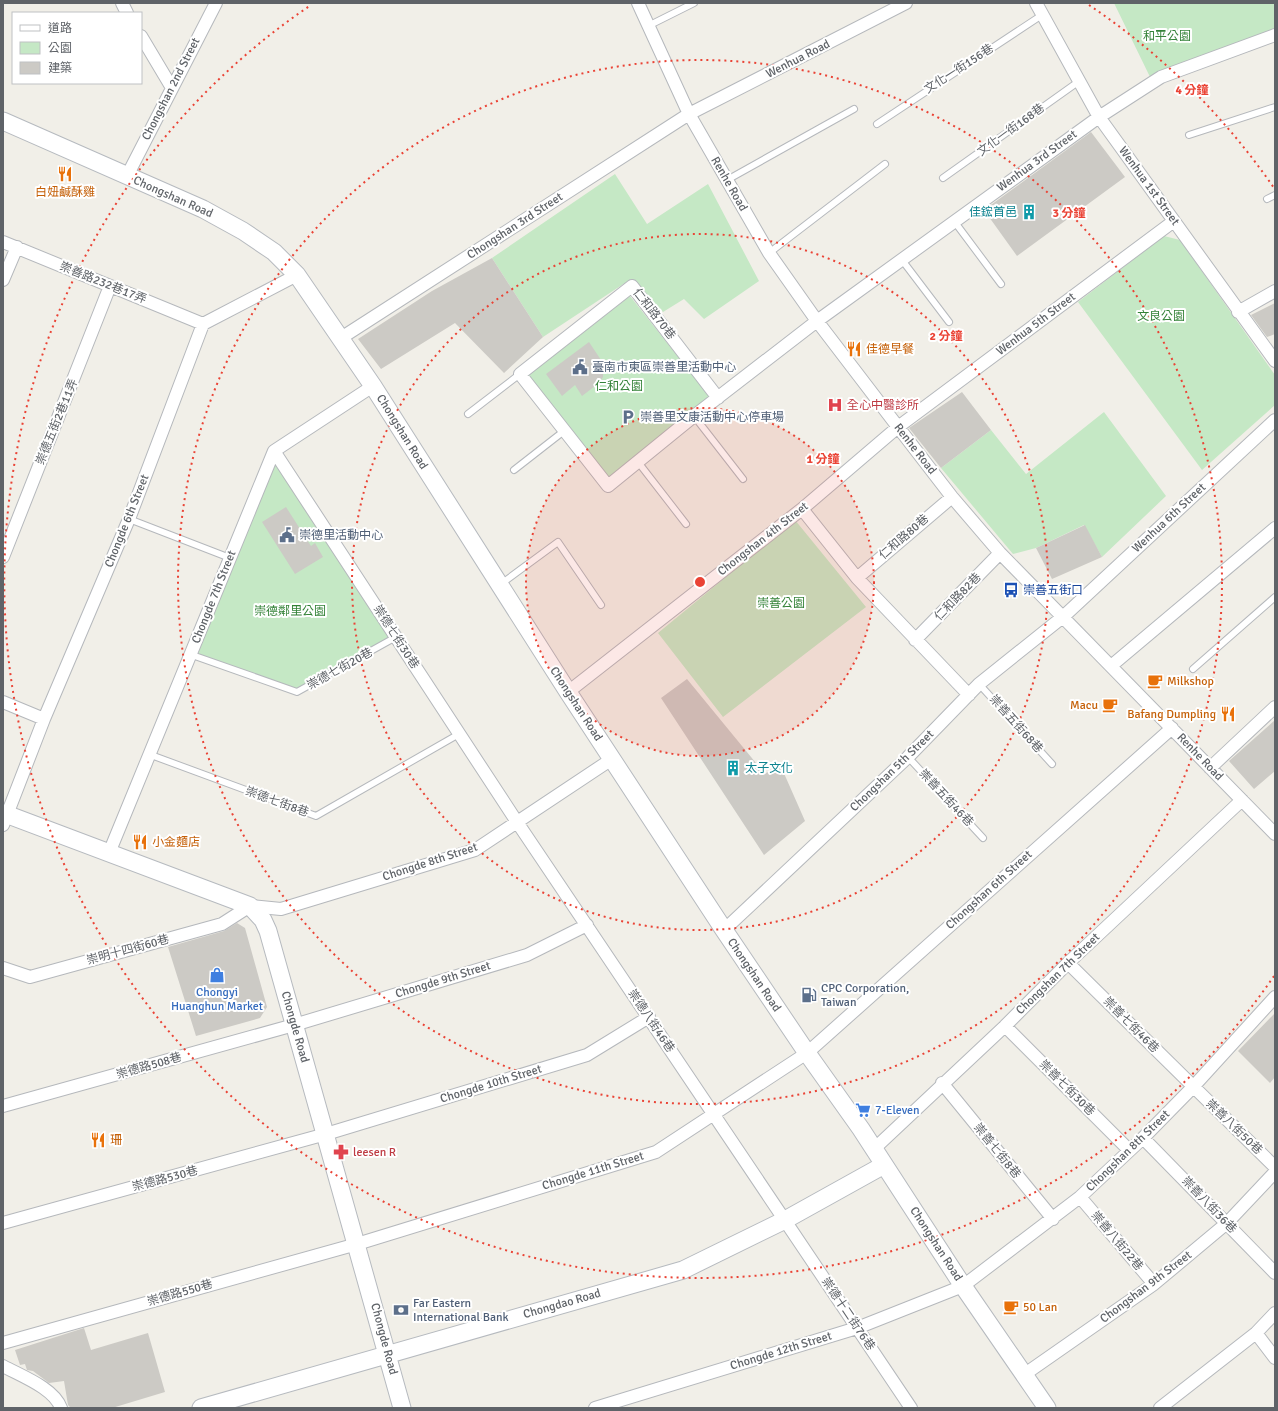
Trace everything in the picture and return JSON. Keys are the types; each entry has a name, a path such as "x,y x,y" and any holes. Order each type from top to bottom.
{"street":[{"path":"122,3 127,12"},
{"name":"Chongshan 2nd Street","path":"126,176 216,3"},
{"name":"Renhe Road","path":"638,3 689,114 768,253 817,321 898,428 952,497 1000,553 1064,616 1275,834"},
{"name":"Wenhua Road","path":"689,114 906,3"},
{"name":"Wenhua 1st Street","path":"1036,3 1078,82 1099,117 1174,220 1238,312 1275,361"},
{"name":"Wenhua 3rd Street","path":"817,321 1099,117 1162,77 1275,35"},
{"path":"142,38 172,88"},
{"name":"Chongshan 3rd Street","path":"341,338 689,114"},
{"name":"Chongshan Road","path":"3,121 203,209 243,231 274,252 297,275 373,386 568,692 724,930 874,1149 963,1286 1047,1408"},
{"name":"Wenhua 5th Street","path":"898,428 1174,220"},
{"name":"崇善路232巷17弄","path":"3,242 203,324"},
{"path":"3,280 17,248"},
{"path":"203,324 297,275"},
{"name":"崇德五街2巷11弄","path":"3,557 110,286"},
{"name":"仁和路70巷","path":"520,374 632,286 718,398"},
{"path":"1238,312 1275,292"},
{"path":"520,374 608,486 694,416 817,321"},
{"name":"Chongde 6th Street","path":"5,818 44,719 129,519 203,324"},
{"path":"274,452 373,386"},
{"name":"Wenhua 6th Street","path":"1064,616 1275,420"},
{"name":"Chongshan 4th Street","path":"568,692 802,509 898,428"},
{"name":"Chongde 7th Street","path":"109,853 151,755 274,452"},
{"name":"崇德七街30巷","path":"274,452 518,822"},
{"name":"仁和路80巷","path":"857,578 952,497"},
{"path":"802,509 857,578 969,695"},
{"path":"1112,666 1275,528"},
{"name":"仁和路82巷","path":"915,640 1000,553"},
{"name":"Chongshan 5th Street","path":"724,930 908,757 979,684 1064,616"},
{"path":"3,702 44,719"},
{"path":"1210,768 1275,707"},
{"name":"Chongshan 6th Street","path":"807,1053 1172,728"},
{"name":"Chongde 8th Street","path":"250,906 280,909 475,850 612,759"},
{"name":"Chongshan 7th Street","path":"874,1149 942,1083 1006,1026 1068,963 1242,800"},
{"name":"Chongde Road","path":"5,818 109,853 250,906 263,920 268,931 326,1134 402,1408"},
{"name":"崇德八街46巷","path":"518,822 785,1220"},
{"name":"崇明十四街60巷","path":"3,968 30,977 222,924 250,906"},
{"name":"Chongde 9th Street","path":"294,1025 527,955 587,925"},
{"name":"崇善七街46巷","path":"1068,963 1193,1087"},
{"name":"Chongshan 8th Street","path":"963,1286 1080,1197 1128,1150 1143,1138 1193,1087 1275,997"},
{"name":"Chongde 10th Street","path":"326,1134 587,1055 649,1017"},
{"name":"崇德路508巷","path":"3,1106 294,1025"},
{"name":"崇善七街30巷","path":"1006,1026 1128,1150"},
{"name":"Chongde 11th Street","path":"357,1244 656,1152 807,1053"},
{"name":"崇善七街8巷","path":"942,1083 1053,1219"},
{"name":"崇善八街50巷","path":"1193,1087 1275,1167"},
{"name":"崇德路530巷","path":"3,1223 326,1134"},
{"name":"崇善八街36巷","path":"1143,1138 1275,1273"},
{"name":"Chongdao Road","path":"201,1408 683,1270 785,1220 884,1165"},
{"name":"Chongshan 9th Street","path":"1025,1374 1154,1284 1227,1223 1275,1172"},
{"name":"崇善八街22巷","path":"1080,1197 1154,1284"},
{"name":"崇德十二街76巷","path":"785,1220 911,1408"},
{"name":"崇德路550巷","path":"3,1342 357,1244"},
{"name":"Chongde 12th Street","path":"595,1408 857,1328 963,1286"},
{"path":"1160,1408 1256,1333 1275,1313"},
{"path":"1256,1333 1275,1358"},
{"path":"3,1366 50,1392 59,1402 61,1408"}],"lane":[{"path":"648,26 694,3"},
{"name":"文化一街156巷","path":"876,124 1042,15"},
{"name":"文化一街168巷","path":"943,178 1078,82"},
{"path":"1190,135 1275,107"},
{"path":"727,180 854,109"},
{"path":"768,253 885,164"},
{"path":"1267,199 1275,195"},
{"path":"954,221 1001,284"},
{"path":"902,260 949,322"},
{"name":"仁和路70巷","path":"468,414 520,374"},
{"path":"694,416 743,479"},
{"path":"514,470 564,431"},
{"path":"638,462 686,524"},
{"path":"129,519 230,558"},
{"path":"500,585 558,542 601,605"},
{"path":"1193,669 1275,596"},
{"name":"崇德七街20巷","path":"192,655 297,692 396,637"},
{"name":"崇善五街68巷","path":"979,684 1052,764"},
{"name":"崇德七街8巷","path":"151,755 316,816 460,734"},
{"name":"崇善五街46巷","path":"908,757 983,838"}],"green space":[{"name":"和平公園","path":"1114,3 1275,3 1275,28 1151,79"},
{"path":"615,174 647,224 708,184 759,281 704,319 684,299 663,312 631,279 543,337 492,258"},
{"name":"文良公園","path":"1164,236 1180,240 1275,375 1275,405 1202,470 1078,302"},
{"name":"仁和公園","path":"630,296 710,397 609,478 528,375"},
{"path":"1104,412 1166,496 1102,557 1084,525 1036,548 1013,554 941,468 991,430 1026,474"},
{"name":"崇德鄰里公園","path":"274,457 395,637 297,692 193,654"},
{"name":"崇善公園","path":"795,520 866,607 723,717 658,633"}],"building":[{"path":"1091,132 1125,177 1017,256 984,210"},
{"path":"492,258 543,337 504,373 455,323 381,369 358,339 432,291"},
{"path":"1275,303 1275,334 1267,337 1251,315"},
{"name":"臺南市東區崇善里活動中心","path":"589,342 603,363 603,377 599,383 582,396 575,385 562,396 546,374"},
{"path":"962,392 991,430 941,468 909,428"},
{"name":"崇德里活動中心","path":"286,507 311,546 315,543 323,557 295,574 262,522"},
{"path":"1085,525 1102,557 1052,579 1036,548"},
{"name":"太子文化","path":"687,679 765,774 779,762 805,821 764,855 661,698"},
{"path":"1275,720 1275,771 1254,789 1229,761"},
{"name":"Chongyi Huanghun Market","path":"237,923 245,928 267,1007 260,1018 196,1036 168,947 224,931"},
{"path":"1275,1013 1275,1077 1270,1083 1238,1051"},
{"path":"84,1328 91,1350 148,1333 165,1392 112,1408 71,1408 68,1405 64,1381 49,1383 33,1371 27,1370 25,1364 20,1365 15,1350"}],"place":[{"name":"白妞鹹酥雞","path":"65,174"},
{"name":"佳鋐首邑","path":"1029,212"},
{"name":"佳德早餐","path":"854,349"},
{"name":"臺南市東區崇善里活動中心","path":"580,367"},
{"name":"全心中醫診所","path":"835,405"},
{"name":"崇善里文康活動中心停車場","path":"628,417"},
{"name":"崇德里活動中心","path":"287,535"},
{"name":"崇善五街口","path":"1011,590"},
{"name":"Milkshop","path":"1155,681"},
{"name":"Macu","path":"1110,705"},
{"name":"Bafang Dumpling","path":"1228,714"},
{"name":"太子文化","path":"733,768"},
{"name":"小金麵店","path":"140,842"},
{"name":"Chongyi Huanghun Market","path":"217,975"},
{"name":"CPC Corporation, Taiwan","path":"809,995"},
{"name":"7-Eleven","path":"863,1110"},
{"name":"珊","path":"98,1140"},
{"name":"leesen R","path":"341,1152"},
{"name":"50 Lan","path":"1011,1307"},
{"name":"Far Eastern International Bank","path":"401,1310"}]}
